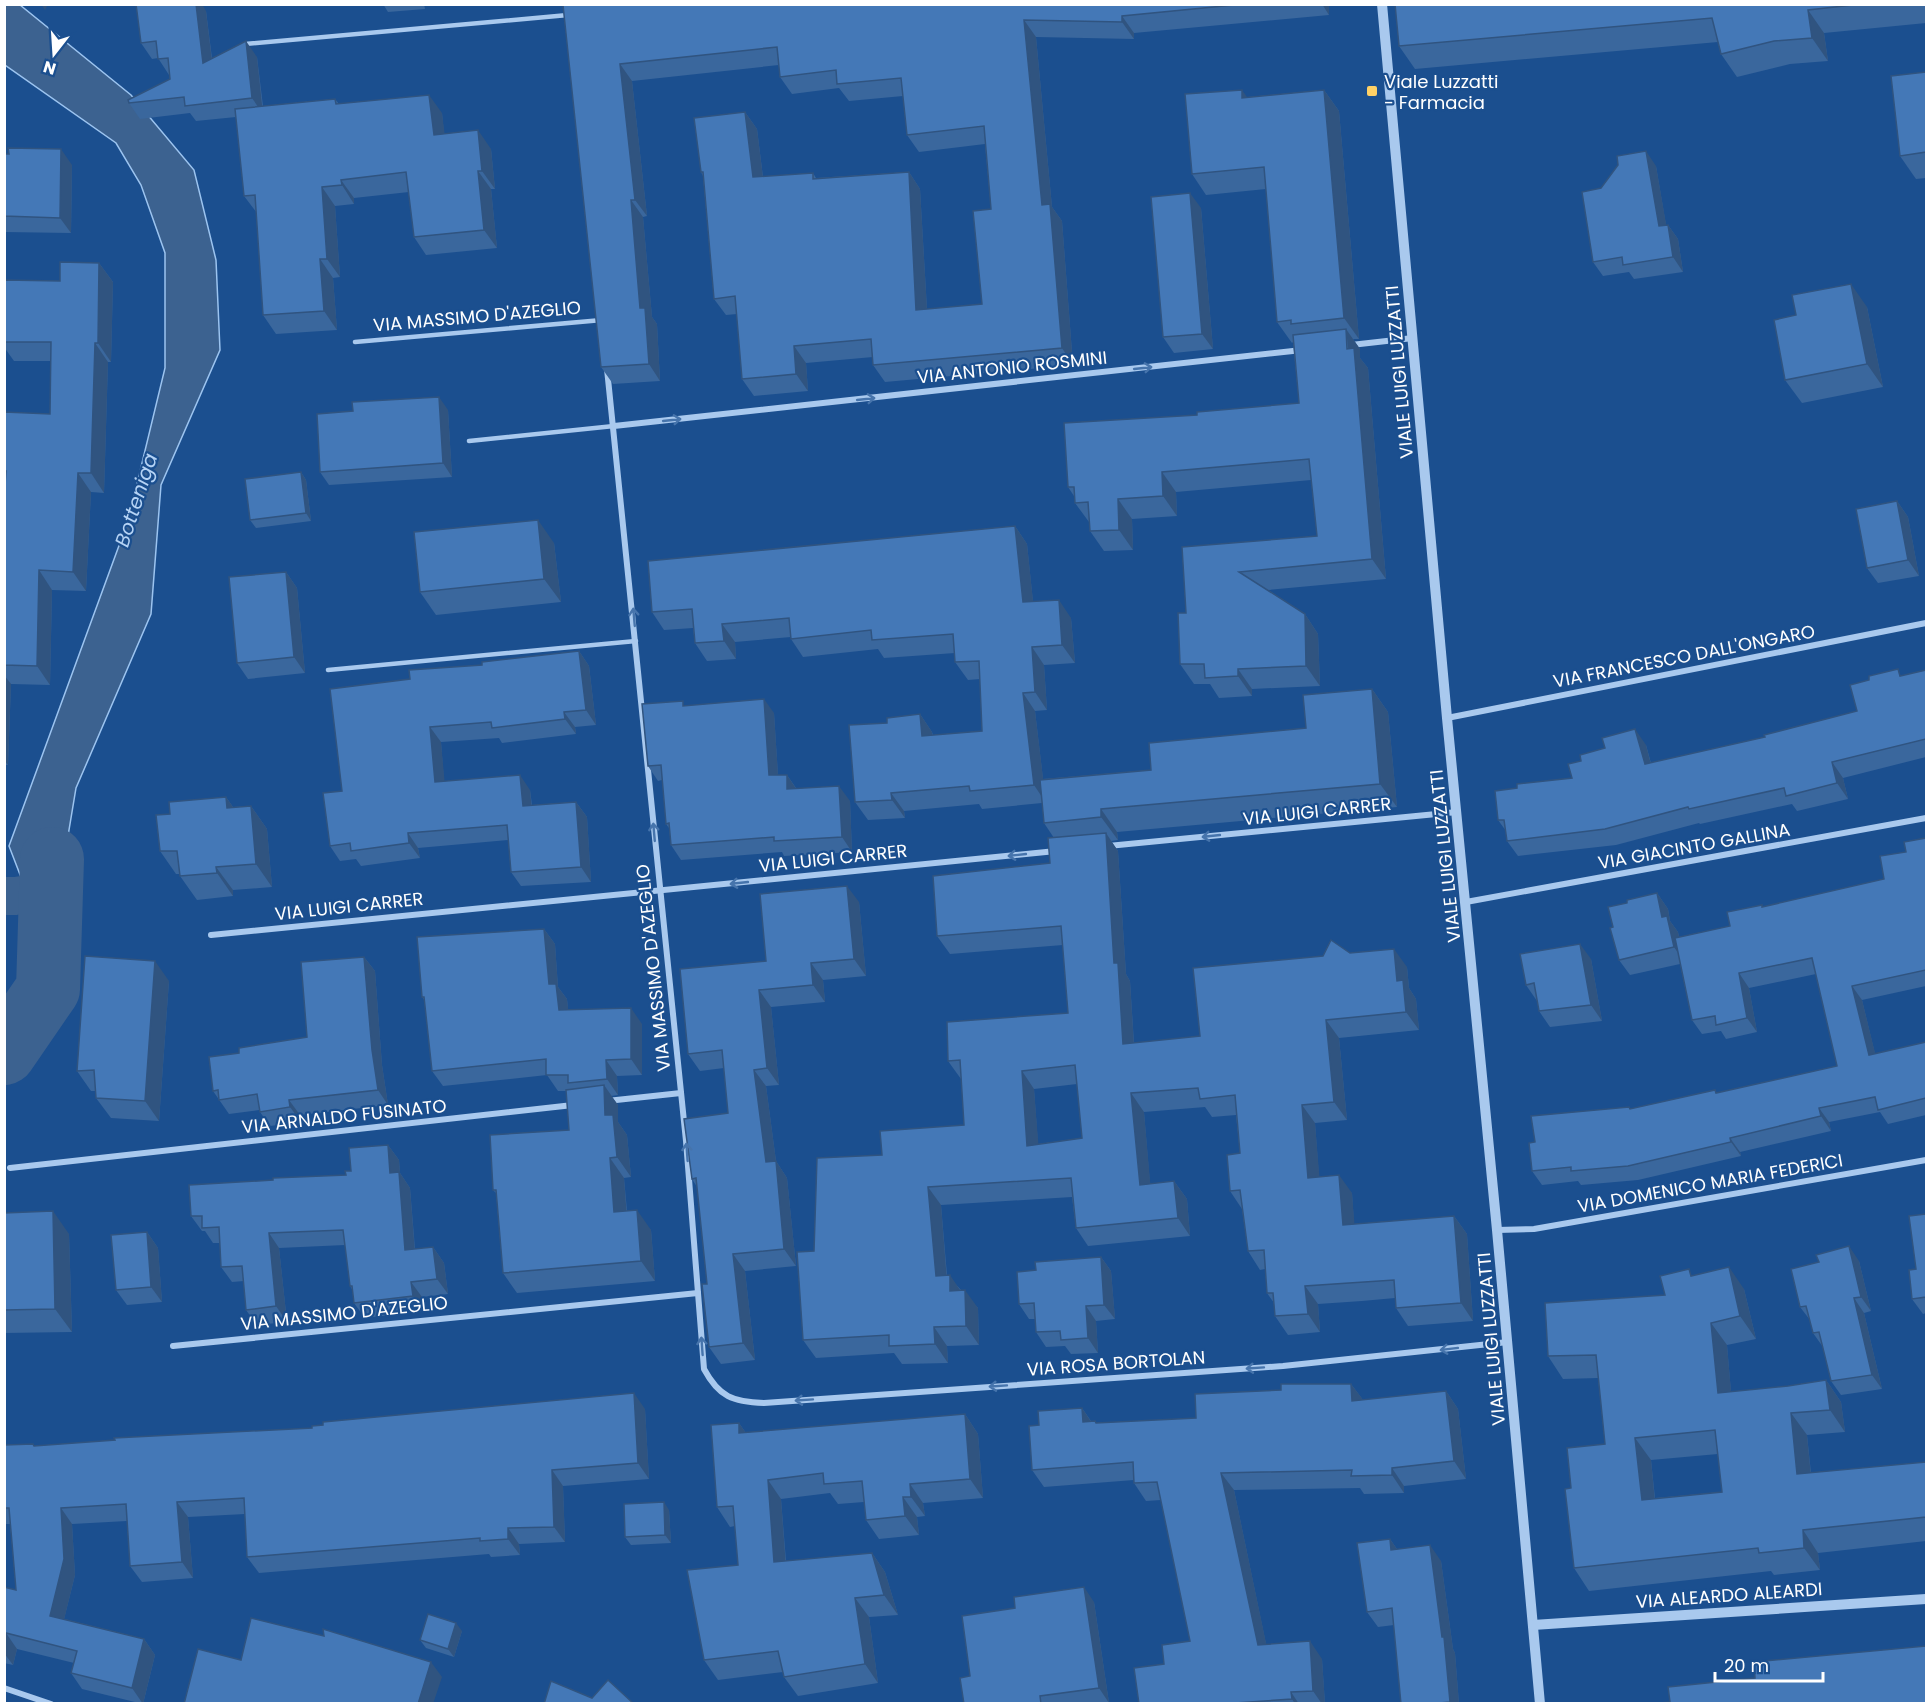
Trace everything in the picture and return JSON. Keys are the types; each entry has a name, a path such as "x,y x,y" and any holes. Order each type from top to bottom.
{"street":[{"path":"566,4 569,27"},
{"name":"VIALE LUIGI LUZZATTI","path":"1382,4 1540,1704"},
{"name":"VIA MASSIMO D'AZEGLIO","path":"601,308 603,332"},
{"path":"1342,346 1413,338"},
{"name":"VIA ANTONIO ROSMINI","path":"614,426 1307,350"},
{"name":"VIA MASSIMO D'AZEGLIO","path":"607,367 681,1093 704,1369 712,1385 726,1396"},
{"name":"VIA FRANCESCO DALL'ONGARO","path":"1448,718 1926,623"},
{"name":"VIA LUIGI CARRER","path":"1100,847 1457,812"},
{"name":"VIA GIACINTO GALLINA","path":"1466,902 1926,818"},
{"name":"VIA LUIGI CARRER","path":"212,935 1064,850"},
{"path":"599,1102 681,1093"},
{"name":"VIA ARNALDO FUSINATO","path":"10,1168 575,1105"},
{"name":"VIA DOMENICO MARIA FEDERICI","path":"1497,1230 1534,1229 1926,1160"},
{"name":"VIA MASSIMO D'AZEGLIO","path":"173,1346 698,1293"},
{"name":"VIA ROSA BORTOLAN","path":"726,1396 744,1402 776,1402 1283,1366 1508,1342"},
{"name":"VIA ALEARDO ALEARDI","path":"1533,1624 1926,1599"},
{"path":"4,1688 51,1704"}],"lane":[{"path":"245,44 568,15"},
{"name":"VIA MASSIMO D'AZEGLIO","path":"356,342 602,320"},
{"path":"469,441 614,426"},
{"path":"328,670 636,641"}],"water":[{"path":"5,5 20,5 131,95 194,170 216,260 220,350 161,485 151,614 76,788 49,950 9,846 128,521 165,368 165,253 141,185 116,143 5,65"}],"building":[{"path":"136,4 196,4 203,63 246,41 252,98 185,106 184,97 129,103 128,100 170,79 168,58 158,59 156,41 141,43"},
{"path":"1244,4 1122,16 1122,22 1024,20 1042,205 1050,204 1062,348 873,365 871,339 794,346 796,374 742,379 735,296 714,299 703,172 701,172 694,118 745,112 753,177 813,173 813,179 909,172 916,310 982,304 973,211 991,209 984,126 907,135 901,78 837,84 836,70 780,77 777,47 620,64 635,200 631,200 640,308 645,308 649,364 601,367 563,5"},
{"path":"1395,4 1862,4 1808,10 1812,38 1774,41 1721,54 1712,18 1399,46"},
{"path":"1926,72 1926,152 1900,156 1891,76"},
{"path":"1242,90 1242,98 1324,90 1344,318 1291,324 1291,320 1277,322 1264,167 1192,174 1185,94"},
{"path":"429,95 434,135 478,130 482,171 478,171 484,230 414,237 406,172 341,180 342,185 322,187 327,259 320,259 324,311 263,315 255,195 244,196 235,109 335,99 336,104"},
{"path":"8,148 61,149 60,218 4,216 4,154 9,154"},
{"path":"1646,151 1659,226 1668,225 1673,257 1623,265 1622,257 1593,262 1582,192 1601,188 1618,165 1617,156"},
{"path":"1190,193 1202,334 1163,337 1151,197"},
{"path":"60,262 99,263 98,343 95,343 91,473 78,473 73,572 39,570 37,666 4,665 6,471 4,471 4,412 50,414 51,342 4,342 4,280 60,281"},
{"path":"1851,284 1867,364 1785,380 1774,320 1796,315 1792,295"},
{"path":"1346,329 1347,349 1354,348 1372,559 1239,572 1305,614 1306,666 1238,669 1238,676 1205,678 1204,664 1180,664 1178,613 1186,613 1182,547 1317,536 1309,459 1162,472 1163,496 1118,499 1119,530 1090,531 1088,502 1075,503 1074,487 1068,487 1064,423 1197,415 1197,412 1299,403 1293,335"},
{"path":"439,397 443,463 320,472 317,414 353,411 352,402"},
{"path":"301,472 306,513 250,520 245,479"},
{"path":"1897,501 1908,560 1867,568 1856,509"},
{"path":"538,520 544,579 420,592 414,532"},
{"path":"1015,526 1023,602 1059,600 1062,645 1032,647 1035,692 1023,693 1034,785 970,791 969,786 891,793 892,800 855,802 849,725 887,723 887,718 920,714 922,736 982,731 979,661 955,662 953,634 872,640 871,630 791,639 789,618 722,624 724,641 695,643 692,609 652,612 648,561"},
{"path":"286,572 294,657 237,663 229,577"},
{"path":"579,651 586,710 564,712 565,719 492,728 491,722 430,727 435,782 520,775 523,806 576,802 581,867 511,872 507,825 408,833 409,843 351,851 350,843 330,846 323,793 342,791 330,689 410,679 409,670 482,665 482,662"},
{"path":"1898,669 1900,676 1926,670 1926,739 1832,762 1837,783 1786,796 1784,788 1689,809 1688,807 1605,829 1507,841 1504,820 1498,820 1495,791 1517,788 1517,784 1572,778 1568,764 1581,761 1580,755 1605,748 1602,738 1635,729 1645,764 1765,737 1764,735 1857,711 1850,685 1869,680 1869,676"},
{"path":"1372,689 1380,784 1101,809 1101,817 1044,823 1040,780 1151,770 1149,743 1306,728 1303,695"},
{"path":"764,699 769,775 787,775 787,789 839,786 842,837 774,841 774,837 671,845 669,823 666,824 661,765 648,766 642,704 683,701 683,706"},
{"path":"226,797 227,808 251,806 256,864 216,867 217,873 180,876 177,851 160,851 156,815 170,814 169,802"},
{"path":"1106,833 1114,963 1118,963 1123,1044 1200,1036 1193,968 1323,956 1331,940 1350,953 1394,949 1397,981 1403,980 1406,1012 1326,1020 1334,1102 1302,1105 1308,1178 1339,1175 1343,1225 1454,1216 1461,1303 1396,1308 1394,1280 1305,1286 1308,1314 1275,1316 1273,1293 1267,1293 1264,1250 1248,1251 1240,1190 1230,1191 1227,1155 1240,1153 1235,1095 1200,1099 1198,1088 1131,1093 1140,1185 1174,1181 1178,1218 1076,1228 1071,1178 928,1187 936,1276 950,1275 950,1291 965,1290 966,1326 934,1327 935,1344 889,1346 889,1335 803,1340 797,1252 814,1251 817,1158 882,1155 880,1131 964,1125 960,1060 948,1061 947,1022 1068,1013 1061,926 937,936 933,876 1050,863 1048,838","holes":["1075,1065 1082,1138 1027,1146 1022,1071"]},
{"path":"1926,838 1926,970 1852,986 1869,1055 1926,1042 1926,1098 1878,1110 1875,1097 1819,1108 1821,1116 1730,1138 1731,1142 1628,1166 1571,1171 1571,1167 1532,1171 1529,1143 1535,1142 1531,1116 1629,1107 1630,1109 1715,1090 1716,1093 1837,1066 1812,958 1739,973 1747,1018 1716,1025 1715,1016 1692,1020 1675,938 1730,926 1727,912 1762,905 1762,907 1884,879 1880,856 1906,852 1904,842"},
{"path":"847,886 854,959 811,963 813,985 759,990 767,1068 754,1070 766,1162 776,1161 784,1249 733,1254 743,1343 709,1347 702,1284 707,1284 696,1178 692,1179 684,1119 728,1113 722,1050 688,1054 680,969 766,961 760,894"},
{"path":"1657,893 1662,917 1667,916 1674,947 1619,960 1610,928 1613,927 1608,907"},
{"path":"544,929 549,984 556,984 559,1010 631,1008 631,1059 606,1060 607,1079 568,1083 568,1075 546,1075 546,1059 432,1071 417,937"},
{"path":"1580,944 1591,1005 1539,1011 1534,983 1526,985 1520,954"},
{"path":"85,956 155,961 145,1101 96,1098 94,1070 77,1071"},
{"path":"364,957 378,1090 289,1100 290,1107 260,1112 257,1094 219,1100 218,1090 213,1091 209,1057 239,1053 239,1048 307,1037 301,962"},
{"path":"604,1085 605,1115 613,1115 617,1157 610,1158 614,1212 637,1210 641,1261 503,1273 496,1190 493,1190 490,1135 569,1130 566,1090"},
{"path":"388,1145 390,1173 399,1172 405,1250 433,1247 437,1279 411,1282 413,1296 354,1303 343,1230 269,1233 276,1306 246,1310 242,1266 221,1267 219,1227 202,1228 202,1216 191,1216 189,1185 346,1175 345,1171 351,1171 349,1148"},
{"path":"53,1211 55,1309 4,1310 4,1213"},
{"path":"1926,1214 1926,1297 1912,1299 1909,1270 1916,1269 1909,1216"},
{"path":"147,1232 151,1287 116,1290 111,1235"},
{"path":"1849,1246 1861,1297 1854,1298 1872,1375 1831,1381 1819,1332 1813,1333 1806,1306 1800,1307 1791,1269 1819,1262 1816,1255"},
{"path":"1101,1257 1104,1305 1086,1306 1088,1338 1061,1340 1060,1331 1036,1332 1034,1303 1019,1304 1017,1272 1036,1270 1035,1262"},
{"path":"1729,1267 1740,1316 1711,1323 1718,1393 1826,1380 1830,1410 1791,1413 1797,1474 1926,1462 1926,1517 1803,1530 1804,1548 1759,1553 1758,1548 1574,1568 1565,1489 1571,1488 1567,1448 1605,1444 1596,1355 1548,1356 1545,1303 1665,1295 1660,1276 1689,1269 1691,1276","holes":["1715,1430 1722,1492 1642,1500 1635,1438"]},
{"path":"1281,1384 1351,1384 1352,1401 1446,1391 1454,1461 1392,1468 1392,1475 1351,1476 1352,1470 1221,1473 1258,1645 1310,1641 1313,1691 1291,1692 1292,1699 1220,1704 1139,1704 1134,1668 1164,1664 1162,1645 1190,1641 1157,1482 1134,1483 1133,1462 1032,1470 1029,1426 1039,1425 1038,1411 1082,1408 1083,1422 1196,1418 1195,1394 1281,1390"},
{"path":"634,1393 638,1463 552,1470 554,1527 508,1528 508,1539 480,1541 480,1538 247,1557 244,1498 177,1502 182,1562 130,1566 126,1504 61,1508 64,1559 50,1616 144,1639 132,1688 71,1673 77,1651 6,1633 4,1641 4,1587 16,1590 9,1508 4,1508 4,1445 33,1444 34,1446 115,1440 114,1438 312,1428 312,1426 323,1425 323,1422"},
{"path":"965,1414 970,1479 910,1484 911,1497 903,1497 905,1516 866,1520 862,1481 824,1484 823,1473 768,1480 774,1562 872,1553 884,1595 855,1598 865,1664 784,1677 778,1651 704,1660 687,1570 738,1565 733,1506 717,1507 711,1425 739,1423 739,1433"},
{"path":"664,1502 665,1535 625,1537 624,1504"},
{"path":"1390,1539 1391,1550 1430,1545 1442,1637 1444,1637 1450,1702 1401,1704 1392,1608 1367,1612 1357,1543"},
{"path":"1084,1587 1099,1688 1040,1696 1041,1704 964,1704 960,1678 970,1676 962,1616 1015,1608 1014,1597"},
{"path":"428,1614 456,1623 448,1649 420,1640"},
{"path":"251,1618 324,1636 323,1629 431,1662 418,1704 184,1704 198,1649 241,1660"},
{"path":"1926,1646 1926,1704 1650,1704 1670,1702 1668,1687 1755,1678 1754,1662"},
{"path":"608,1680 634,1704 544,1704 551,1681 592,1698"}],"waterway":[{"name":"Botteniga","path":"4,1053 48,989 52,859"},
{"path":"4,896 50,891"}],"place":[{"name":"Viale Luzzatti - Farmacia","path":"1372,91"}]}
